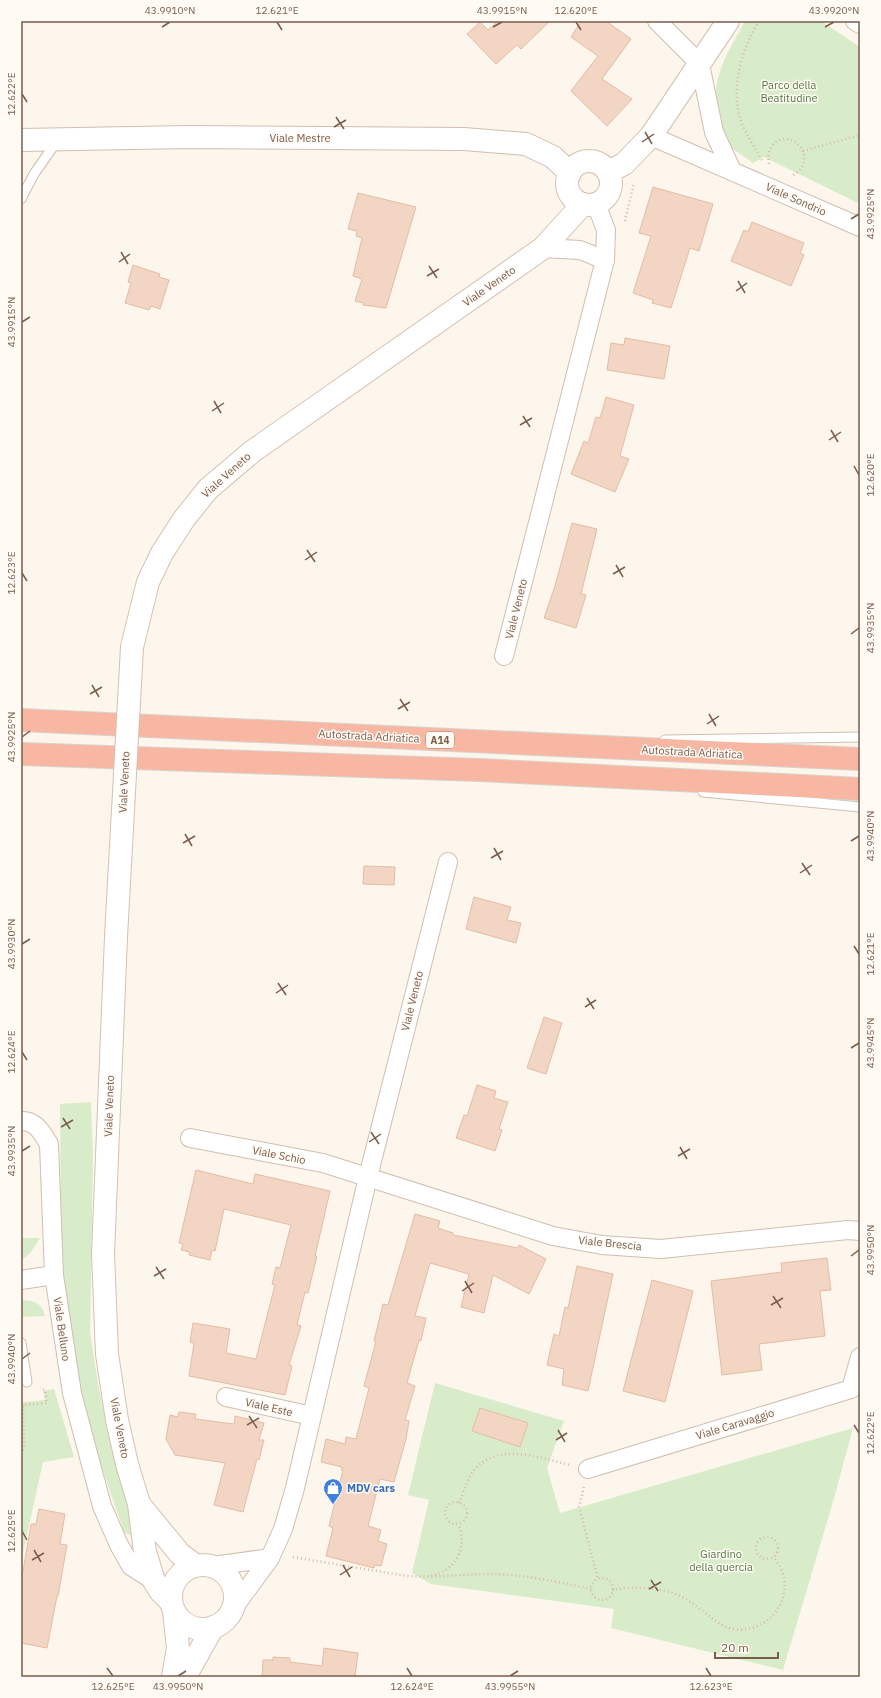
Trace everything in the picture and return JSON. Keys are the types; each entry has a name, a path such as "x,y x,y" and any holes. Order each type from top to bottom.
{"highway":[{"name":"Autostrada Adriatica","path":"21,720 860,759"},
{"path":"21,754 479,770 860,788"}],"main road":[{"path":"570,173 579,164 592,162 598,163 608,172 624,164 651,136 728,21"},
{"name":"Viale Mestre","path":"21,140 197,137 464,139 526,144 553,157 570,173"},
{"name":"Viale Veneto","path":"570,173 568,179 569,191 577,201 590,204 602,201 610,191 611,184 608,172"},
{"name":"Viale Veneto","path":"172,1607 154,1581 145,1552 139,1504 127,1464 117,1420 107,1354 104,1314 103,1254 116,937 132,647 148,582 162,553 184,518 208,489 253,451 543,248 590,204"},
{"name":"Viale Veneto","path":"139,1504 196,1562"},
{"path":"145,1552 196,1562 223,1571 232,1584 235,1599 232,1610 221,1623 213,1627 206,1629 191,1627 178,1618 172,1607"},
{"path":"172,1677 178,1648 172,1607 171,1593 173,1583 182,1572 196,1562"},
{"path":"185,1677 213,1627"}],"street":[{"path":"657,21 700,64 714,132 732,171"},
{"path":"855,21 860,24"},
{"name":"Viale Sondrio","path":"651,136 860,227"},
{"name":"Viale Veneto","path":"504,656 605,260 606,230 590,204"},
{"path":"543,248 580,250 605,260"},
{"name":"Viale Veneto","path":"232,1610 270,1558 283,1529 295,1488 368,1177 448,862"},
{"name":"Viale Belluno","path":"21,1121 26,1121 40,1128 49,1144 54,1275 72,1393 102,1506 119,1545 131,1566 154,1581"},
{"name":"Viale Schio","path":"190,1138 323,1163 368,1177"},
{"name":"Viale Brescia","path":"368,1177 553,1236 602,1245 661,1248 860,1230"},
{"path":"21,1280 54,1275"},
{"name":"Viale Caravaggio","path":"588,1469 851,1389 860,1357"},
{"name":"Viale Este","path":"226,1397 312,1416"},
{"path":"119,1545 145,1552"},
{"path":"196,1562 270,1558"}],"lane":[{"path":"21,199 34,174 58,139"},
{"path":"479,742 860,738"},
{"path":"479,770 677,789"},
{"path":"693,791 860,806"},
{"path":"21,1343 27,1382"}],"path":[{"path":"760,21 749,38 742,56 738,75 737,94 740,116 752,143 763,162 775,167"},
{"path":"804,151 860,135"},
{"path":"769,164 768,153 775,144 780,141 791,140 796,142 804,151 804,163 798,172 793,175"},
{"path":"755,181 763,162"},
{"path":"787,172 800,178"},
{"path":"623,226 636,176"},
{"path":"21,1454 24,1449 23,1406 47,1404 45,1390 27,1382"},
{"path":"460,1503 469,1479 475,1469 484,1462 497,1456 509,1453 523,1454 588,1469 579,1507 598,1579"},
{"path":"460,1503 465,1507 467,1514 465,1520 459,1524 452,1524 445,1517 445,1510 449,1504 460,1503"},
{"path":"424,1577 437,1574 451,1567 456,1560 462,1541 459,1524"},
{"path":"767,1537 776,1542 777,1551 773,1557 764,1558 758,1554 757,1544 761,1539 767,1537"},
{"path":"290,1556 407,1576 424,1577 491,1574 550,1580 591,1589"},
{"path":"612,1590 627,1587 668,1592 679,1595 722,1626 735,1630 749,1629 762,1625 772,1616 780,1605 785,1592 784,1578 781,1568 773,1557"},
{"path":"598,1579 608,1581 612,1590 610,1596 602,1600 593,1596 591,1589 593,1583 598,1579"}],"green space":[{"name":"Parco della Beatitudine","path":"745,21 821,21 860,47 860,204 764,157 753,163 733,149 725,139 718,119 716,105 718,80 726,56"},
{"path":"91,1102 93,1156 90,1332 98,1384 111,1444 139,1540 124,1532 102,1469 83,1405 69,1331 65,1293 61,1217 60,1104"},
{"path":"21,1238 40,1238 30,1253 21,1260"},
{"path":"21,1300 34,1302 40,1305 45,1316 21,1317"},
{"name":"Giardino della quercia","path":"435,1383 564,1421 547,1468 560,1513 853,1428 835,1495 783,1670 611,1628 614,1609 431,1584 412,1573 429,1500 408,1495"},
{"path":"54,1389 74,1457 43,1462 21,1562 21,1393 23,1402 45,1400 43,1391"}],"building":[{"path":"498,21 550,21 521,49 517,45 496,64 467,34 480,22 488,30"},
{"path":"581,21 606,21 631,39 602,79 632,99 607,126 571,91 598,56 571,37"},
{"path":"653,187 713,204 699,251 690,248 671,308 652,303 653,300 633,293 651,236 639,233"},
{"path":"358,193 416,207 386,308 363,305 364,303 355,301 362,279 353,276 362,238 356,236 357,231 348,229"},
{"path":"752,222 804,243 800,253 804,255 791,286 731,261 744,230 748,232"},
{"path":"133,265 160,274 159,277 169,280 160,309 151,306 149,310 125,303 131,283 128,282"},
{"path":"625,338 670,346 664,379 607,370 611,343 624,345"},
{"path":"606,397 634,405 620,456 629,459 615,492 571,474 584,441 588,443 596,417 600,418"},
{"path":"572,523 597,529 581,594 586,595 576,628 544,618 555,586"},
{"path":"364,866 395,867 394,885 363,884"},
{"path":"474,897 511,907 507,920 521,923 516,943 466,929"},
{"path":"544,1017 562,1023 546,1074 527,1068"},
{"path":"477,1085 496,1091 494,1098 508,1102 499,1129 502,1130 495,1151 456,1138 464,1115 467,1116"},
{"path":"196,1170 253,1184 255,1174 330,1191 308,1293 305,1292 297,1325 301,1326 289,1365 292,1366 285,1395 189,1376 194,1343 190,1342 193,1323 230,1329 226,1353 256,1359 275,1285 272,1284 276,1267 280,1268 291,1225 224,1209 215,1251 212,1250 210,1260 189,1255 190,1252 181,1250 183,1244 179,1243"},
{"path":"415,1214 440,1221 438,1228 453,1233 453,1235 518,1248 519,1245 546,1259 529,1294 493,1275 484,1313 461,1307 469,1274 430,1263 415,1316 426,1318 421,1341 419,1340 407,1383 415,1386 405,1420 409,1421 406,1439 394,1482 380,1479 368,1526 381,1530 378,1541 387,1544 381,1566 375,1565 374,1568 326,1556 333,1528 329,1526 343,1470 341,1470 342,1467 321,1462 326,1439 345,1444 346,1437 356,1439 369,1388 364,1386 376,1341 374,1341 383,1304 388,1305"},
{"path":"827,1258 831,1290 820,1291 825,1336 759,1344 762,1370 722,1375 711,1281 782,1272 781,1263"},
{"path":"577,1266 613,1274 588,1391 562,1385 564,1369 547,1365 554,1334 559,1336 565,1307 568,1308"},
{"path":"652,1280 693,1291 665,1402 623,1391"},
{"path":"480,1408 528,1423 520,1447 472,1431"},
{"path":"179,1412 196,1414 195,1419 234,1424 235,1416 264,1423 259,1440 264,1440 259,1460 257,1459 243,1512 214,1505 225,1463 175,1455 166,1439 170,1415 178,1417"},
{"path":"39,1509 65,1514 60,1544 67,1545 47,1648 21,1643 21,1583 31,1524 36,1524"},
{"path":"324,1648 358,1653 355,1677 262,1677 263,1660 273,1660 273,1657 290,1658 290,1662 322,1666"}],"place":[{"name":"MDV cars","path":"333,1505"}]}
